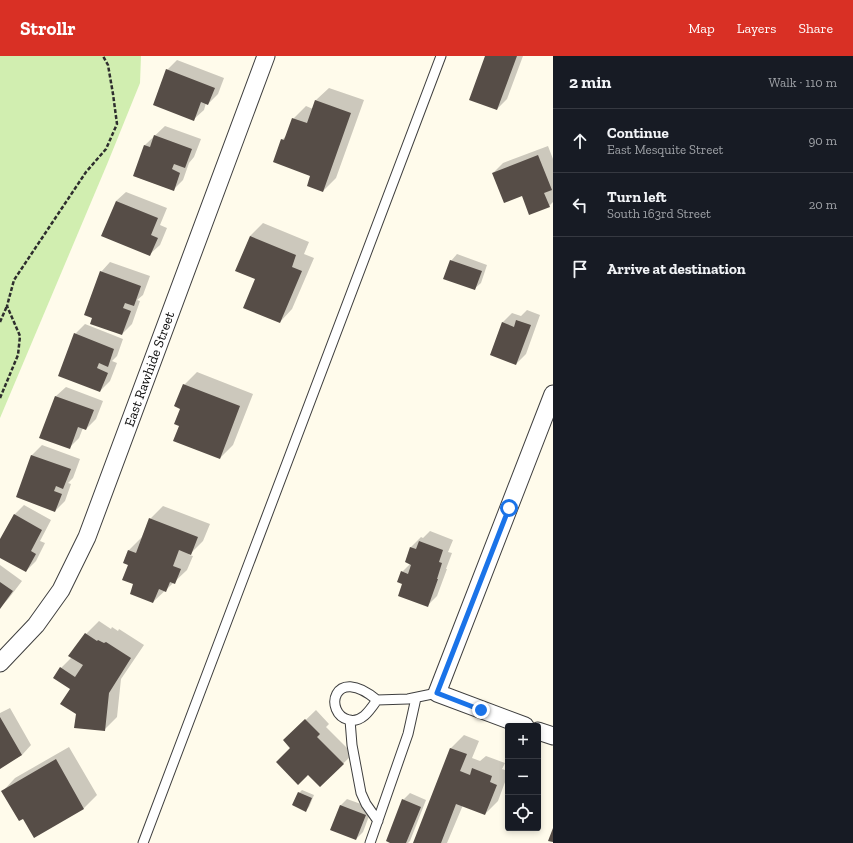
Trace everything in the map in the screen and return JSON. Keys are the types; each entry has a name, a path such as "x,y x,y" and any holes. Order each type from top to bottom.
{"street":[{"name":"East Rawhide Street","path":"0,663 36,625 61,590 87,537 266,56"},
{"path":"517,723 437,693 553,394"},
{"path":"541,732 553,736"}],"lane":[{"path":"143,843 441,56"},
{"path":"377,700 364,717 358,720 342,718 337,714 335,706 337,691 349,686 356,687 367,692 377,700 408,699 437,693"},
{"path":"370,843 408,734 416,698"},
{"path":"350,720 352,745 362,793 366,804 378,821"}],"path":[{"path":"0,322 7,306 14,280 86,172 106,149 117,124 108,65 102,56"},
{"path":"0,398 18,355 20,336 7,306"}],"green space":[{"path":"0,56 141,56 140,83 0,418"}],"building":[{"path":"485,56 517,56 497,110 469,100"},
{"path":"166,69 215,88 208,105 201,102 194,121 153,105"},
{"path":"315,100 351,113 323,192 307,186 310,176 273,162 281,139 284,140 292,118 307,123"},
{"path":"154,135 192,149 185,168 174,164 172,169 180,173 174,191 133,176 144,145 150,147"},
{"path":"538,155 552,190 544,193 550,207 529,215 522,196 504,203 492,173"},
{"path":"116,201 158,218 151,235 158,238 150,256 101,236"},
{"path":"250,236 296,255 292,267 302,271 280,323 243,308 255,279 235,271"},
{"path":"450,260 482,271 475,290 443,279"},
{"path":"100,271 141,286 134,306 125,303 123,308 131,311 122,335 90,324 92,318 84,315"},
{"path":"516,320 531,325 516,365 490,355 502,322 514,327"},
{"path":"74,333 114,349 108,367 99,363 97,368 108,373 100,392 58,376"},
{"path":"183,384 240,406 220,459 173,441 179,426 174,424 180,409 174,406"},
{"path":"55,396 94,410 86,430 78,427 70,449 39,438"},
{"path":"31,455 71,469 63,489 56,486 54,491 62,494 55,512 16,497"},
{"path":"14,514 42,530 31,551 36,554 26,572 0,558 0,539"},
{"path":"149,518 198,537 191,555 179,550 173,566 181,569 175,584 170,582 166,592 159,589 153,603 130,594 133,584 122,580 128,565 123,563 128,550 136,553"},
{"path":"419,541 443,550 439,562 442,563 438,579 428,607 398,596 402,584 397,582 401,571 408,574 411,565 405,562 410,547 416,549"},
{"path":"0,582 13,591 0,609"},
{"path":"85,633 97,641 98,640 104,643 106,642 131,658 109,693 105,731 74,728 76,714 60,704 70,689 53,678 60,667 75,677 83,665 68,656"},
{"path":"0,717 22,755 0,769"},
{"path":"305,719 320,734 317,737 344,764 320,787 308,775 298,785 276,762 290,748 283,740"},
{"path":"450,748 467,754 460,771 470,775 472,768 492,776 490,782 497,785 485,815 456,804 441,843 413,843"},
{"path":"56,759 84,809 34,838 23,819 19,821 1,791"},
{"path":"298,792 312,798 306,812 292,805"},
{"path":"402,799 421,807 406,843 390,843 386,841"},
{"path":"340,805 366,815 356,840 330,830"},
{"path":"553,828 553,842 548,841"}],"route":[{"path":"481,710 437,693 509,508"}]}
